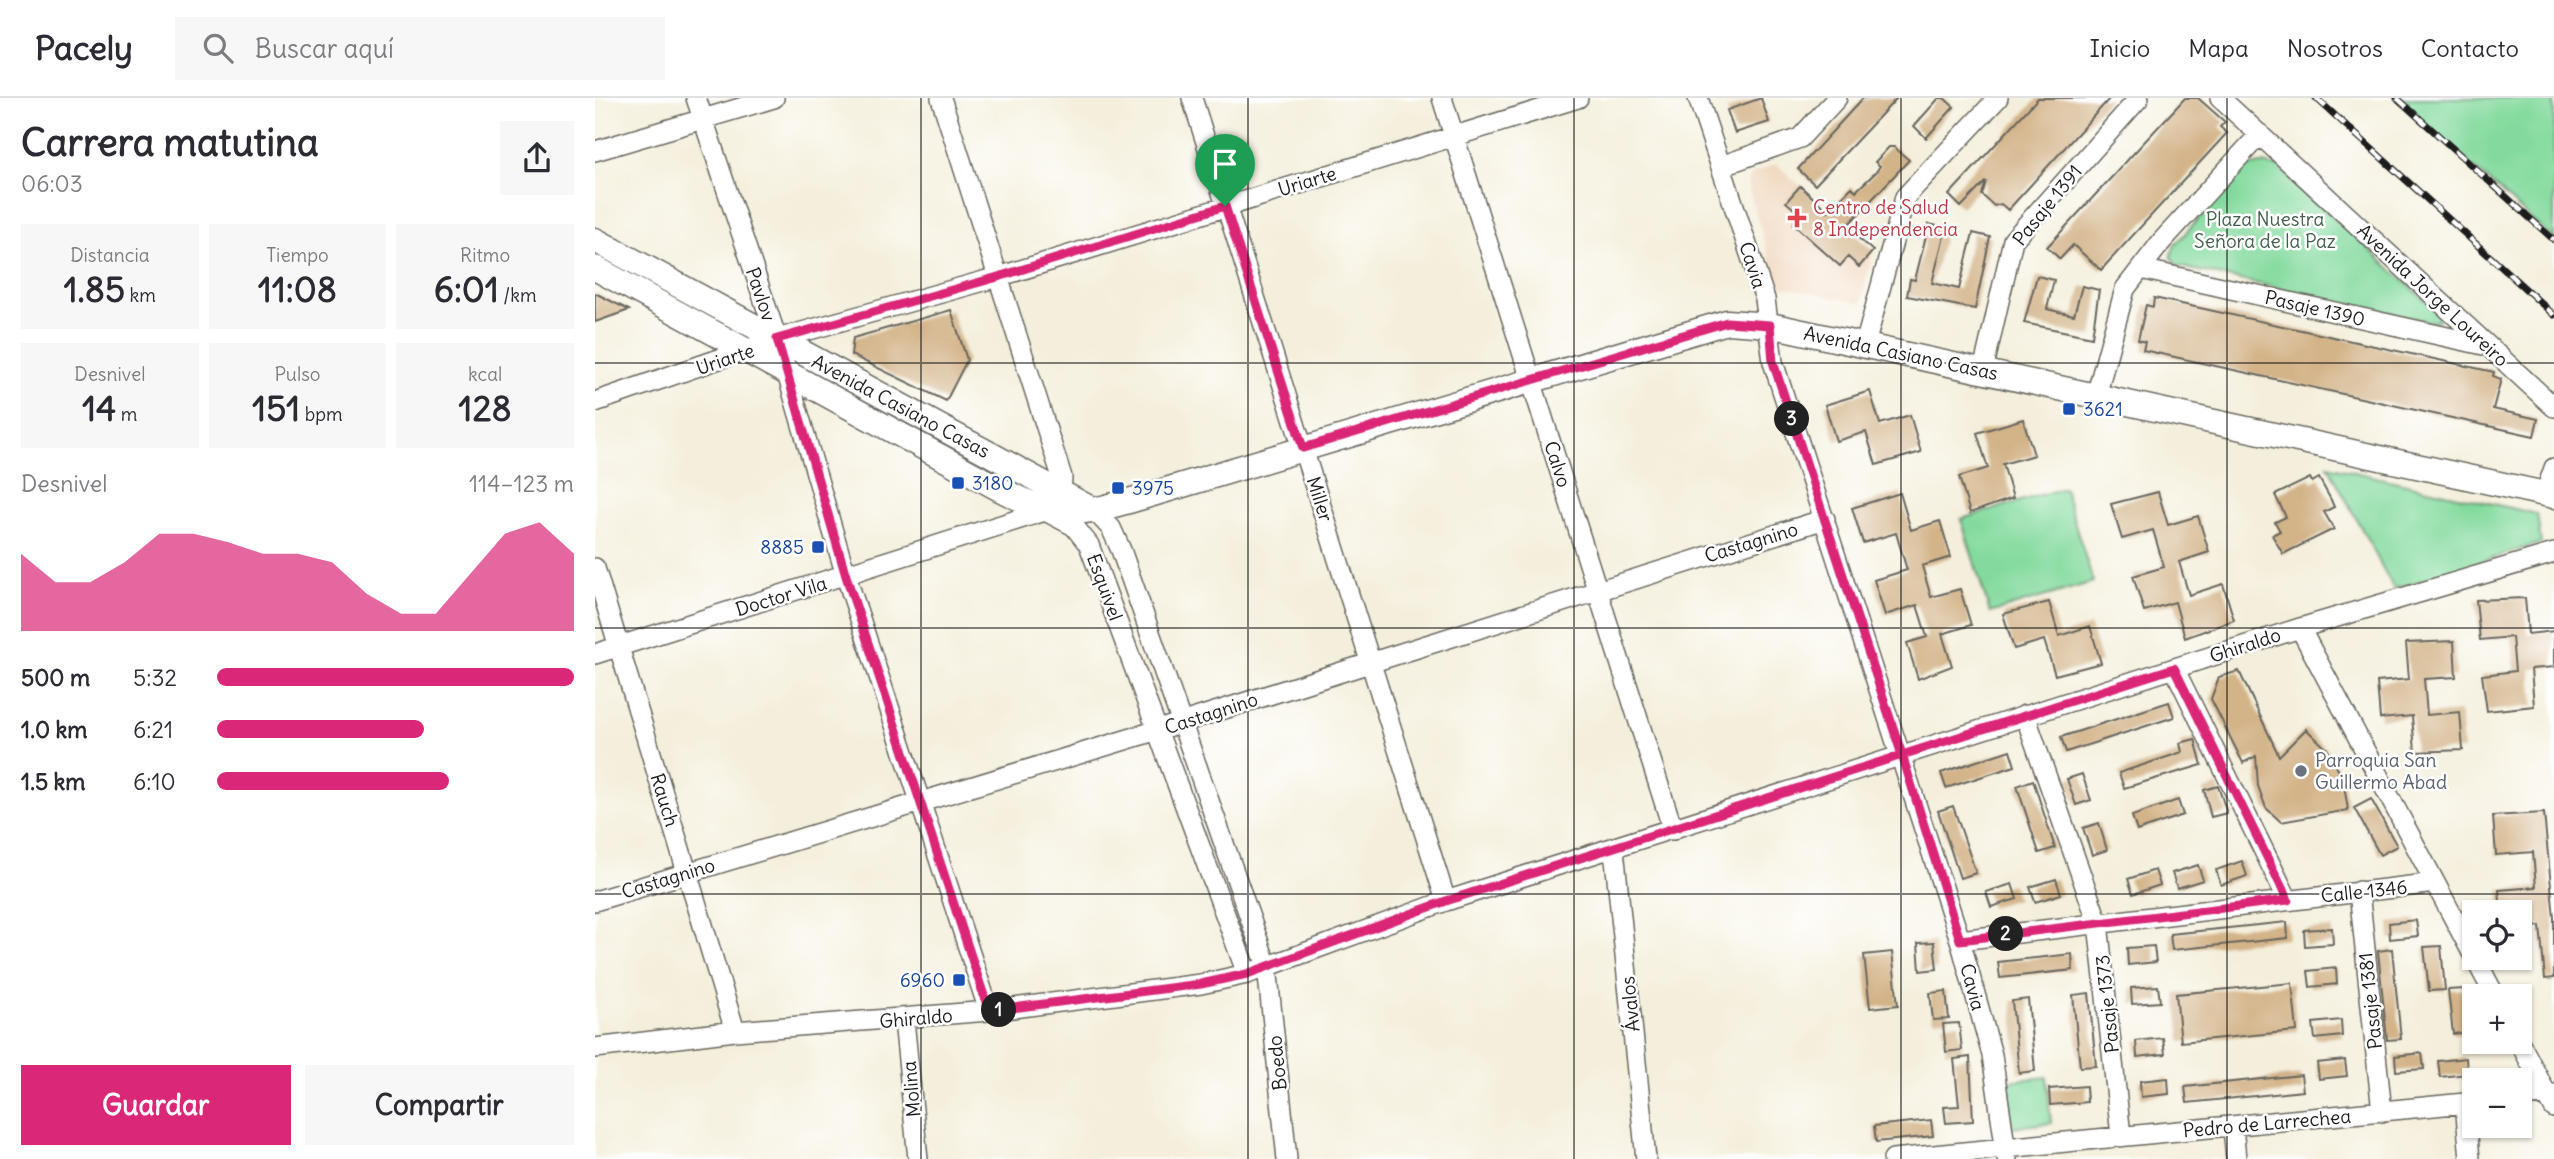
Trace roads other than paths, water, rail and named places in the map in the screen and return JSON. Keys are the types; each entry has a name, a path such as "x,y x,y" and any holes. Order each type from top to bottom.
{"main road":[{"name":"Avenida Casiano Casas","path":"595,240 777,339 1053,501"},
{"name":"Avenida Casiano Casas","path":"595,268 996,488 1095,511 1727,322 1770,325 2550,495"}],"street":[{"name":"Pavlov","path":"696,98 777,339 846,576 989,1011"},
{"path":"595,151 773,98"},
{"path":"941,98 1062,477 1053,501"},
{"name":"Miller","path":"1192,98 1446,901"},
{"name":"Calvo","path":"1442,98 1673,830"},
{"name":"Uriarte","path":"595,402 777,339 998,277 1578,98"},
{"name":"Cavia","path":"1698,98 1765,299 1773,362 1960,940 1992,1055 2007,1153"},
{"path":"1721,166 1800,138 1837,98"},
{"path":"1865,345 1905,197 1998,98"},
{"name":"Pasaje 1391","path":"1983,371 2013,240 2139,98"},
{"name":"Avenida Jorge Loureiro","path":"2220,98 2554,407"},
{"path":"2096,396 2125,289 2260,134"},
{"name":"Pasaje 1390","path":"2141,269 2489,346"},
{"path":"2550,495 2554,468"},
{"name":"Doctor Vila","path":"595,654 846,576 1053,501"},
{"name":"Esquivel","path":"1053,501 1089,545 1247,974"},
{"name":"Esquivel","path":"1095,511 1111,528 1121,550 1268,966"},
{"name":"Castagnino","path":"595,901 1158,730 1825,519"},
{"name":"Ghiraldo","path":"595,1048 735,1031 904,1020 989,1011 1201,984 1247,974 1446,901 2300,628 2554,553"},
{"name":"Rauch","path":"595,568 735,1031"},
{"path":"2300,628 2489,984"},
{"path":"2174,668 2288,900"},
{"name":"Pasaje 1373","path":"2025,715 2098,923 2121,1136"},
{"name":"Ávalos","path":"1615,849 1646,1159"},
{"name":"Calle 1346","path":"1960,940 2435,883"},
{"name":"Pasaje 1381","path":"2359,891 2382,1112"},
{"name":"Boedo","path":"1268,966 1287,1159"},
{"name":"Molina","path":"904,1020 918,1159"},
{"path":"2526,1054 2552,1099"},
{"path":"2532,1098 2552,1099"},
{"name":"Pedro de Larrechea","path":"1893,1159 2007,1153 2121,1136 2462,1103"},
{"path":"2233,1126 2236,1159"},
{"path":"2470,1138 2470,1159"}],"railway":[{"path":"2316,98 2554,315"},
{"path":"2397,98 2554,240"}],"place":[{"name":"Centro de Salud 8 Independencia","path":"1797,218"},
{"name":"3621","path":"2069,409"},
{"name":"3180","path":"958,483"},
{"name":"3975","path":"1118,488"},
{"name":"8885","path":"818,547"},
{"name":"Parroquia San Guillermo Abad","path":"2301,771"},
{"name":"6960","path":"959,980"}],"park label":[{"name":"Plaza Nuestra Señora de la Paz","path":"2265,230"}]}
